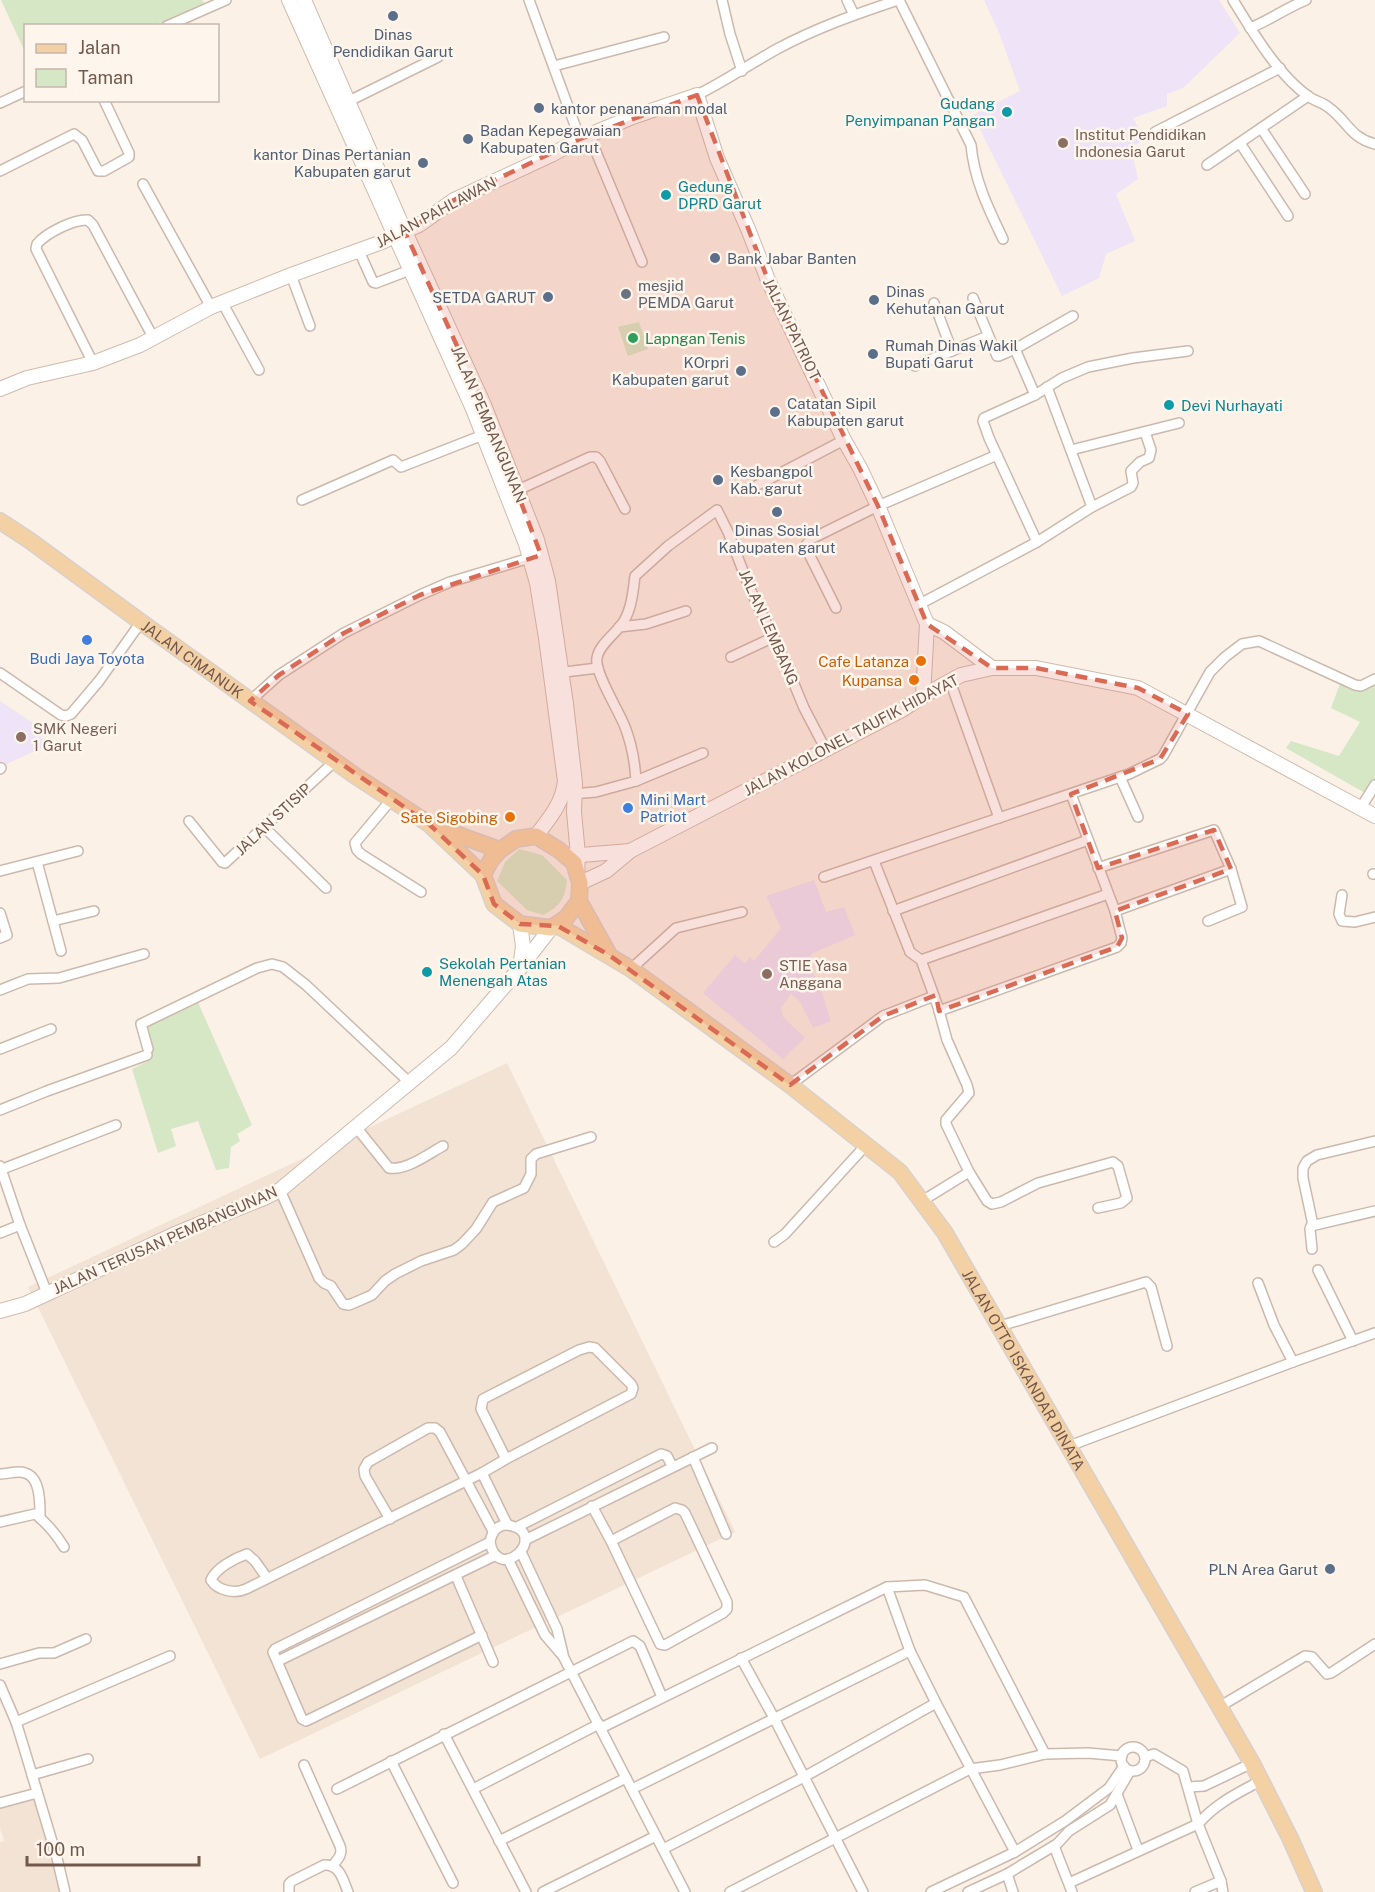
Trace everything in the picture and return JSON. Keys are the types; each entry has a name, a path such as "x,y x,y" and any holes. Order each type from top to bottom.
{"main road":[{"name":"JALAN PEMBANGUNAN","path":"289,0 400,234 456,359 484,425 526,544 536,556"},
{"name":"JALAN PEMBANGUNAN","path":"304,0 349,101 400,234 410,270 421,282"},
{"name":"JALAN PAHLAWAN","path":"0,390 27,378 93,363 154,339 217,304 400,234 419,225 454,200 585,137 630,118 697,95"},
{"name":"JALAN PATRIOT","path":"697,95 717,158 768,280 878,506 927,624 923,696"},
{"name":"JALAN PEMBANGUNAN","path":"484,425 518,490 536,556 548,581 556,673 575,783 536,836"},
{"name":"JALAN CIMANUK","path":"0,521 250,701 429,824"},
{"path":"927,624 944,632 992,668"},
{"name":"JALAN KOLONEL TAUFIK HIDAYAT","path":"630,851 902,710 961,675 992,668 1036,668 1138,688 1375,816"},
{"name":"JALAN PEMBANGUNAN","path":"569,793 574,812 572,856"},
{"path":"556,809 574,812"},
{"path":"429,824 500,850"},
{"path":"429,824 483,875 494,904 520,924 554,927 566,918 579,901"},
{"path":"483,875 500,850 516,839 536,836 572,856 630,851"},
{"path":"579,878 606,871 630,851"},
{"path":"572,856 579,878 579,901 609,955"},
{"path":"520,924 523,946 520,968"},
{"name":"JALAN OTTO ISKANDAR DINATA","path":"554,927 631,969 790,1084 900,1172 945,1233 1262,1780 1314,1892"},
{"name":"JALAN TERUSAN PEMBANGUNAN","path":"0,1311 25,1304 175,1233 280,1190 451,1048 554,927"}],"street":[{"path":"172,24 226,0"},
{"path":"529,0 554,66 642,262"},
{"path":"722,0 742,71"},
{"path":"847,0 854,15"},
{"path":"898,0 971,145 973,166 985,204 1003,239"},
{"name":"JALAN PAHLAWAN","path":"697,95 822,27 898,0"},
{"path":"1233,0 1250,28 1289,81 1308,96 1329,107 1356,136 1375,144"},
{"path":"1250,28 1306,0"},
{"path":"554,66 664,37"},
{"path":"349,101 438,57"},
{"path":"1155,132 1280,68"},
{"path":"0,103 24,92"},
{"path":"1207,165 1308,96"},
{"path":"0,171 74,134 82,140 98,171 104,171 129,157 105,102"},
{"path":"1261,128 1305,194"},
{"path":"1240,143 1288,216"},
{"path":"143,184 259,370"},
{"path":"93,363 36,249 37,244 44,237 74,222 88,220 93,225 154,339"},
{"path":"359,250 376,283 410,270"},
{"path":"291,275 310,326"},
{"path":"973,298 997,356 1015,349 1073,316"},
{"path":"934,303 951,351"},
{"path":"915,366 988,336"},
{"path":"1015,349 1035,395"},
{"path":"1037,542 989,438 984,418 1035,395 1077,370 1133,358 1188,351"},
{"path":"1047,387 1092,507"},
{"path":"1071,450 1179,423"},
{"path":"302,500 393,460 401,467 484,425"},
{"path":"918,605 1037,542 1092,507 1131,487 1133,483 1131,471 1140,462 1149,458 1151,453 1145,432"},
{"path":"754,487 844,440"},
{"path":"836,608 807,550 811,539 878,506 997,455"},
{"path":"518,490 590,457 596,457 600,460 625,509"},
{"name":"JALAN LEMBANG","path":"598,668 597,658 602,647 624,621 632,600 635,576 668,546 717,510 804,708 826,750"},
{"path":"250,701 279,675 344,633 450,582 536,556"},
{"path":"619,627 646,624 686,611"},
{"path":"0,673 61,715 66,716 71,714 99,681 141,622"},
{"path":"731,657 774,638"},
{"path":"824,878 1120,777 1160,759 1188,714 1210,672 1242,644 1259,641 1355,685 1361,686 1375,679"},
{"path":"556,673 598,668 632,747 636,781"},
{"path":"950,681 999,818"},
{"path":"569,793 596,792 636,781 703,753"},
{"name":"JALAN STISIP","path":"189,821 225,863 335,761"},
{"path":"1120,777 1137,817"},
{"path":"1360,809 1375,785"},
{"path":"939,1011 1117,947 1121,943 1122,938 1115,912 1071,794"},
{"path":"389,797 355,846 361,854 421,892"},
{"path":"264,827 326,888"},
{"path":"1098,868 1214,830 1231,869 1242,908 1208,921"},
{"path":"893,911 1088,840"},
{"path":"0,871 78,851"},
{"path":"874,861 910,952 921,960 1108,894"},
{"path":"37,862 61,951"},
{"path":"1115,912 1231,869"},
{"path":"1342,895 1339,914 1342,921 1354,922 1375,917"},
{"path":"53,921 94,911"},
{"path":"631,969 676,928 742,912"},
{"path":"0,913 7,935 0,938"},
{"path":"0,990 28,979 59,978 144,954"},
{"path":"921,960 947,1040 969,1093 946,1120 946,1124 969,1172 987,1201 992,1204 1001,1202 1038,1183 1113,1162 1118,1166 1127,1198 1121,1203 1098,1208"},
{"path":"0,1110 148,1052 141,1024 257,968 272,964 283,967 306,985 409,1082"},
{"path":"790,1084 883,1016 934,996"},
{"path":"0,1049 51,1029"},
{"path":"47,1293 0,1169 116,1125"},
{"path":"356,1127 388,1168 408,1165 443,1146"},
{"path":"280,1190 319,1278 332,1286 343,1304 349,1305 372,1295 395,1274 462,1244 476,1229 493,1202 524,1188 531,1174 531,1159 536,1154 591,1137"},
{"path":"1312,1249 1310,1229 1313,1225 1303,1178 1303,1168 1307,1161 1317,1155 1375,1141"},
{"path":"774,1242 785,1234 866,1145"},
{"path":"922,1200 969,1172"},
{"path":"1313,1225 1375,1210"},
{"path":"0,1233 20,1225"},
{"path":"1318,1270 1353,1341"},
{"path":"1000,1326 1146,1282 1151,1287 1167,1346"},
{"path":"1258,1283 1274,1324 1293,1362"},
{"path":"1069,1446 1375,1333"},
{"path":"267,1578 247,1554 215,1573 211,1580 217,1587 238,1592 390,1519 467,1481 631,1394 633,1388 631,1384 595,1348 589,1347 483,1399 481,1409 506,1459"},
{"path":"390,1519 365,1476 365,1466 428,1428 435,1428 440,1432 493,1531"},
{"path":"525,1540 712,1448"},
{"path":"517,1527 661,1454 667,1456 672,1466"},
{"path":"693,1457 726,1533"},
{"path":"0,1474 22,1472 31,1476 40,1501 40,1518"},
{"path":"482,1473 507,1524"},
{"path":"592,1506 611,1540 660,1644 665,1645 727,1609 727,1602 682,1510 675,1508 611,1540"},
{"path":"0,1522 35,1514 55,1533 64,1547"},
{"path":"278,1661 496,1556 508,1559 516,1557 521,1552 525,1540 517,1527 507,1524 493,1531 490,1542 496,1556"},
{"path":"482,1635 306,1721 302,1719 273,1652 490,1542"},
{"path":"521,1552 557,1629 563,1656"},
{"path":"508,1559 545,1635 563,1656 572,1672 685,1892"},
{"path":"456,1576 494,1662"},
{"path":"473,1789 887,1587 925,1585 964,1597 1046,1754"},
{"path":"887,1587 910,1651 1015,1852"},
{"path":"379,1597 385,1610"},
{"path":"0,1664 44,1652 54,1653 86,1639"},
{"path":"337,1789 633,1641 640,1646 662,1697"},
{"path":"1219,1707 1305,1656 1312,1657 1327,1674 1375,1644"},
{"path":"632,1789 910,1651"},
{"path":"16,1722 170,1656"},
{"path":"741,1658 863,1892"},
{"path":"0,1685 16,1722 57,1858 64,1892"},
{"path":"663,1849 804,1778 936,1703"},
{"path":"444,1734 526,1892"},
{"path":"932,1892 1015,1852 1065,1821 1108,1788 1127,1768 1141,1768 1145,1761 1141,1750 1134,1747 1126,1749 1122,1756"},
{"path":"730,1892 970,1769 1000,1765 1046,1754 1088,1753 1122,1756"},
{"path":"1145,1757 1154,1754 1183,1771 1198,1824 1221,1881 1223,1892"},
{"path":"968,1892 1007,1874 1054,1846 1074,1827 1110,1805 1127,1768 1122,1756"},
{"path":"32,1775 88,1760"},
{"path":"391,1761 453,1883"},
{"path":"1189,1787 1204,1786 1252,1763"},
{"path":"304,1765 342,1851 333,1865"},
{"path":"499,1841 626,1778"},
{"path":"1054,1846 1071,1888 1138,1850 1198,1824 1209,1811 1225,1800 1262,1780"},
{"path":"0,1803 37,1793"},
{"path":"1117,1794 1138,1850"},
{"path":"543,1892 656,1836"},
{"path":"289,1892 292,1881 324,1865 333,1865 337,1869 348,1892"},
{"path":"1007,1874 1012,1892"},
{"path":"1195,1892 1221,1881"}],"highlighted area":[{"path":"697,95 768,280 878,506 927,624 992,668 1036,668 1138,688 1188,714 1160,759 1071,794 1098,868 1214,830 1231,869 1115,911 1122,938 1117,947 939,1011 936,995 883,1016 790,1085 609,955 558,926 520,924 494,904 483,875 429,824 250,701 279,675 344,633 420,595 541,555 484,405 405,232 454,200 580,139"}],"shaded area":[{"name":"Institut Pendidikan Indonesia Garut","path":"984,0 1219,0 1240,33 1183,88 1167,94 1167,106 1133,118 1145,139 1131,148 1138,179 1116,194 1135,241 1106,254 1099,278 1062,296 973,115 1020,91 1000,35"},
{"name":"SMK Negeri 1 Garut","path":"0,701 39,727 44,747 0,767"},
{"name":"STIE Yasa Anggana","path":"814,880 826,912 844,907 855,935 811,954 810,969 818,980 831,1021 813,1028 800,1002 791,994 781,1008 783,1017 805,1038 783,1059 703,993 735,955 745,963 750,957 754,961 781,928 766,896"},
{"path":"507,1063 735,1532 260,1759 28,1287"},
{"path":"38,1796 62,1892 0,1892 0,1842 4,1841 0,1828 0,1807"}],"green space":[{"path":"1,0 202,0 205,4 158,24 24,24 24,50"},
{"name":"Lapngan Tenis","path":"639,322 648,349 628,356 618,327"},
{"path":"1341,681 1375,682 1375,782 1365,793 1286,748 1291,741 1339,756 1360,722 1331,708"},
{"path":"519,849 542,855 567,880 561,901 543,915 527,910 497,881 505,862"},
{"path":"197,1000 252,1125 237,1134 240,1141 231,1147 229,1168 216,1170 198,1121 171,1129 176,1146 158,1153 132,1069 152,1059 145,1026"}],"place":[{"name":"Dinas Pendidikan Garut","path":"393,16"},
{"name":"kantor penanaman modal","path":"539,108"},
{"name":"Gudang Penyimpanan Pangan","path":"1007,112"},
{"name":"Badan Kepegawaian Kabupaten Garut","path":"468,139"},
{"name":"Institut Pendidikan Indonesia Garut","path":"1063,143"},
{"name":"kantor Dinas Pertanian Kabupaten garut","path":"423,163"},
{"name":"Gedung DPRD Garut","path":"666,195"},
{"name":"Bank Jabar Banten","path":"715,258"},
{"name":"mesjid PEMDA Garut","path":"626,294"},
{"name":"SETDA GARUT","path":"548,297"},
{"name":"Dinas Kehutanan Garut","path":"874,300"},
{"name":"Lapngan Tenis","path":"633,338"},
{"name":"Rumah Dinas Wakil Bupati Garut","path":"873,354"},
{"name":"KOrpri Kabupaten garut","path":"741,371"},
{"name":"Devi Nurhayati","path":"1169,405"},
{"name":"Catatan Sipil Kabupaten garut","path":"775,412"},
{"name":"Kesbangpol Kab. garut","path":"718,480"},
{"name":"Dinas Sosial Kabupaten garut","path":"777,512"},
{"name":"Budi Jaya Toyota","path":"87,640"},
{"name":"Cafe Latanza","path":"921,661"},
{"name":"Kupansa","path":"914,680"},
{"name":"SMK Negeri 1 Garut","path":"21,737"},
{"name":"Mini Mart Patriot","path":"628,808"},
{"name":"Sate Sigobing","path":"510,817"},
{"name":"Sekolah Pertanian Menengah Atas","path":"427,972"},
{"name":"STIE Yasa Anggana","path":"767,974"},
{"name":"PLN Area Garut","path":"1330,1569"}]}
